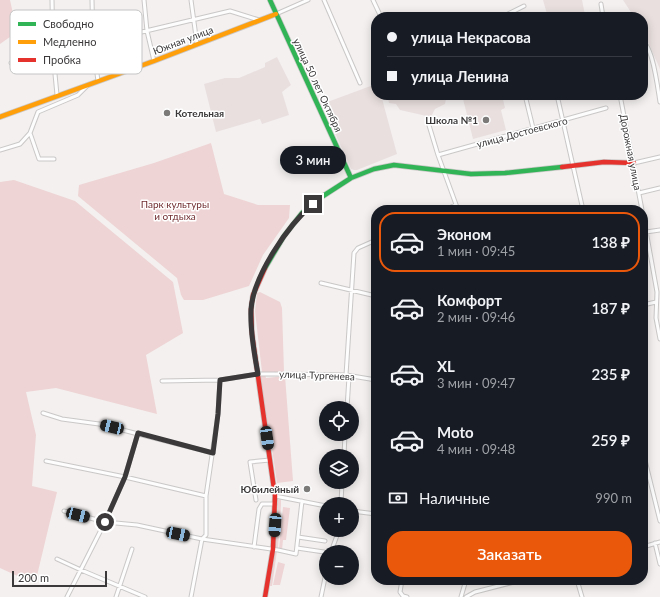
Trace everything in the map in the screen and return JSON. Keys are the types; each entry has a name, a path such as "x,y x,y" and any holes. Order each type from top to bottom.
{"main road":[{"name":"улица 50 лет Октября","path":"270,0 351,178"},
{"name":"Южная улица","path":"142,65 276,14"},
{"name":"Южная улица","path":"0,117 118,74"},
{"path":"265,597 273,550 275,496 251,322 251,309 257,284 284,236 302,213 320,198 351,178 374,169 394,165 471,174 505,173 604,162 634,163"}],"street":[{"path":"92,0 92,10"},
{"path":"144,0 147,31 154,61"},
{"path":"191,0 197,44"},
{"path":"276,14 308,0"},
{"path":"324,0 360,83"},
{"path":"373,0 378,12"},
{"path":"601,4 603,12"},
{"path":"512,12 524,6"},
{"path":"142,32 230,11 260,20"},
{"path":"648,46 652,58 660,102"},
{"path":"54,74 57,95"},
{"path":"97,74 98,81"},
{"path":"0,150 20,144 30,133 38,112 78,94 87,86"},
{"path":"526,100 533,128"},
{"path":"558,100 582,205"},
{"name":"Дорожная улица","path":"621,100 641,205"},
{"name":"улица Достоевского","path":"438,155 606,108"},
{"path":"428,122 443,171 456,205"},
{"path":"30,133 39,159 54,159"},
{"path":"634,163 660,157"},
{"path":"639,193 660,188"},
{"path":"648,232 660,230"},
{"path":"347,401 349,377 346,375 354,253 358,248 371,242"},
{"path":"648,243 658,299 656,318 660,339"},
{"path":"321,283 371,295"},
{"path":"648,303 658,299"},
{"name":"улица Тургенева","path":"162,381 220,380 258,374 346,375 371,379"},
{"path":"191,597 202,539 206,535 206,496 218,414 220,380"},
{"path":"43,414 62,419 99,424 213,453"},
{"path":"67,597 105,522 125,477 138,433"},
{"path":"256,500 250,462 270,460"},
{"path":"46,462 125,477 206,496"},
{"path":"648,472 660,521"},
{"path":"275,496 319,504"},
{"path":"64,511 105,522 137,525 202,539 296,554 302,500"},
{"path":"254,547 259,509 262,504 275,504"},
{"path":"359,512 371,513"},
{"path":"298,537 325,541"},
{"path":"648,545 660,542"},
{"path":"655,543 660,564"},
{"path":"297,548 319,551"},
{"path":"116,597 132,549"},
{"path":"57,559 145,597"},
{"path":"321,597 324,585"},
{"path":"401,585 400,592 402,596 407,597"},
{"path":"461,597 465,585"},
{"path":"466,597 475,592 502,585"},
{"path":"578,585 582,597"}],"shaded area":[{"path":"543,0 582,0 584,12 546,12"},
{"path":"623,0 660,0 660,69 648,42 648,12 631,12"},
{"path":"277,57 291,85 282,92 289,115 262,124 260,119 216,132 204,84 225,78 239,78 265,67 265,63"},
{"path":"371,86 371,100 382,100 397,154 357,170 351,169 322,104"},
{"path":"388,100 446,100 445,104 435,109 431,117 400,110 396,104 389,103"},
{"name":"Школа №1","path":"463,100 503,100 505,108 501,110 506,130 473,139"}],"green space":[{"path":"0,0 10,0 12,10 10,10 10,37 0,44"},
{"name":"Парк культуры и отдыха","path":"211,143 224,194 258,205 290,205 289,218 263,255 249,286 203,300 184,300 181,295 177,278 78,196 79,185 154,163"},
{"path":"14,180 75,201 173,282 183,333 146,355 157,414 56,388 26,392 36,435 32,486 57,492 35,584 0,568 0,182"},
{"path":"260,292 280,302 282,308 284,372 262,372 255,311 257,293"},
{"path":"260,375 265,375 266,378 285,376 293,481 277,483 272,449 274,448 271,427 271,436 269,436"},
{"path":"281,499 278,548 275,547 278,519 278,500"},
{"path":"283,507 290,508 286,540 283,540 282,550 279,549"},
{"path":"275,551 277,551 272,586 270,586"},
{"path":"278,562 285,564 280,585 273,585"}],"traffic: fast":[{"path":"270,0 351,178"},
{"path":"265,268 284,236 302,213 320,198 351,178 374,169 394,165 471,174 505,173 562,167"}],"traffic: slow":[{"path":"142,65 276,14"},
{"path":"0,117 118,74"}],"traffic: jam":[{"path":"562,167 604,162 634,163"},
{"path":"265,268 253,295 251,309 252,334 275,496 273,549 265,597"}],"place":[{"name":"Котельная","path":"167,113"},
{"name":"Школа №1","path":"486,120"},
{"name":"Юбилейный","path":"307,489"}],"route":[{"path":"105,522 125,477 138,433 213,453 218,414 220,380 258,374 251,322 253,295 257,284 288,230 302,213 313,204"}]}
